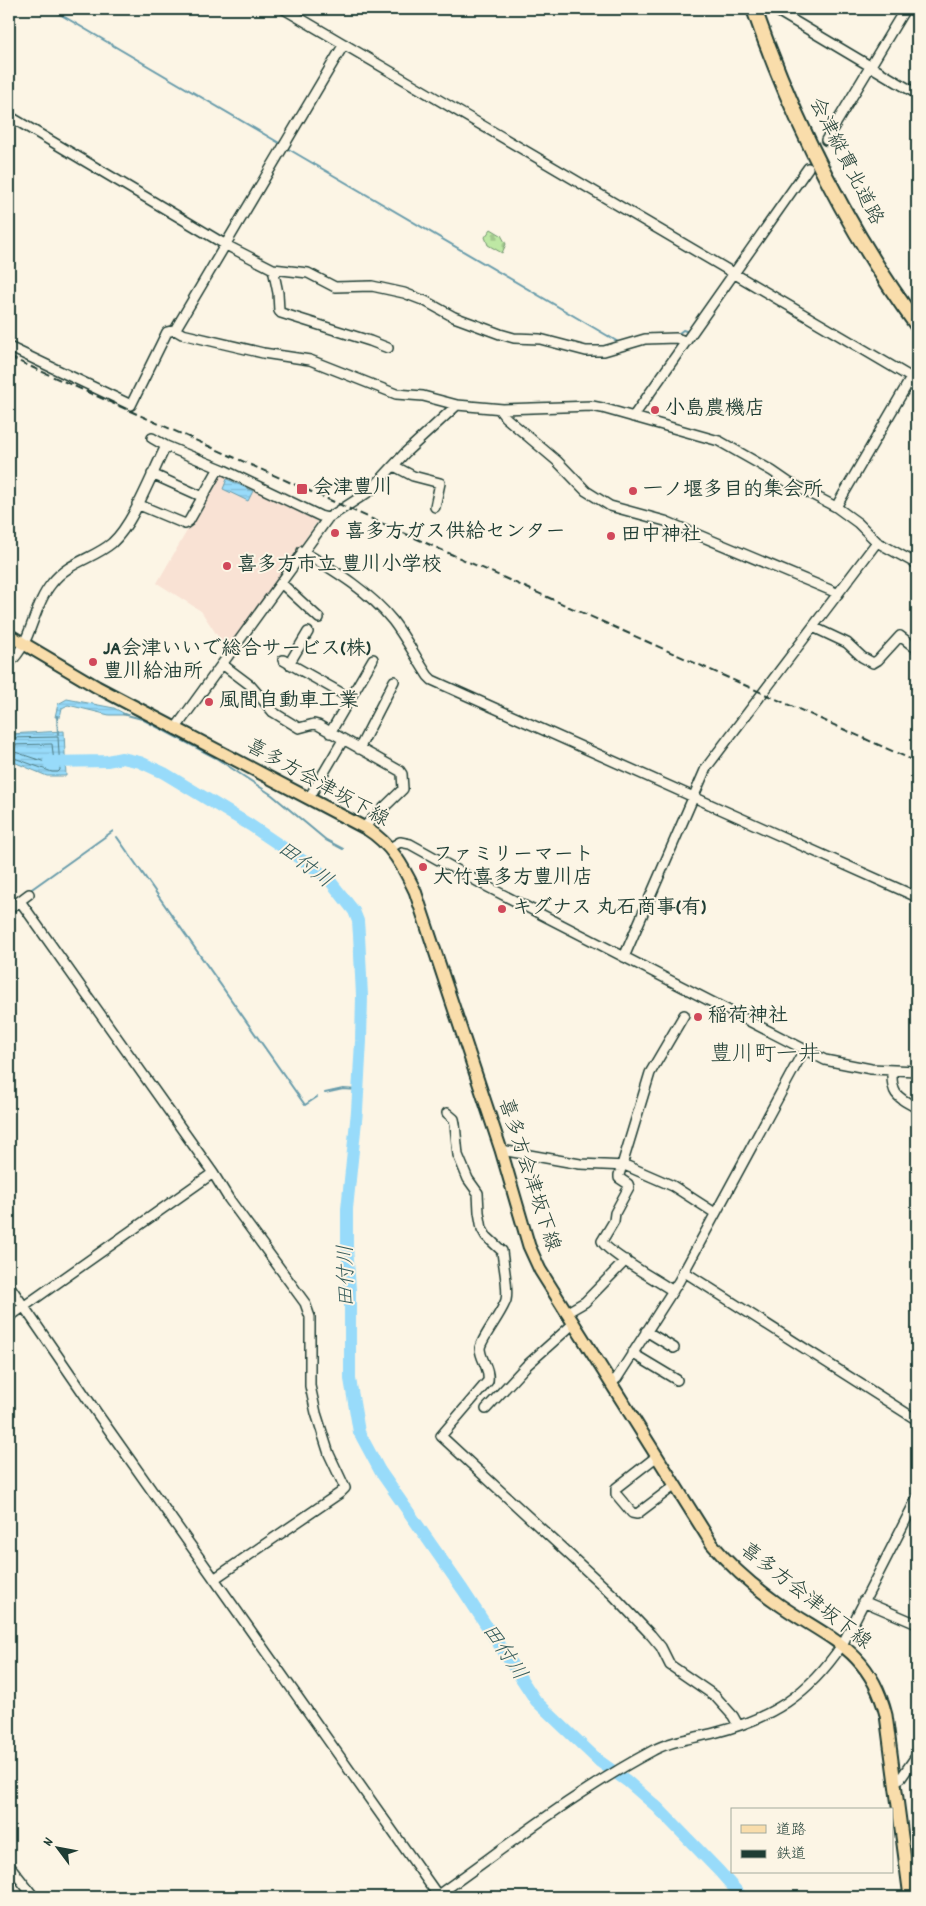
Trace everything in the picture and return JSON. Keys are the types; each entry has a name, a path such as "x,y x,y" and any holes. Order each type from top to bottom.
{"highway":[{"name":"会津縦貫北道路","path":"754,9 784,86 825,172 881,273 917,324"},
{"name":"会津縦貫北道路","path":"762,9 790,83 830,169 854,215 917,315"}],"main road":[{"name":"喜多方会津坂下線","path":"9,635 97,687 377,835 390,848 404,868 416,891 501,1150 532,1257 712,1544 730,1565 777,1603 842,1645 863,1664 881,1694 886,1715 910,1897"}],"street":[{"path":"284,9 914,380 836,506"},
{"path":"774,9 783,11 869,67 917,94"},
{"path":"826,140 905,9"},
{"path":"175,330 344,44"},
{"path":"9,116 226,245 273,269 308,273 335,287 372,286 404,293 425,301 454,317 500,334 514,338 540,339 586,351 604,351 645,339 676,338 685,341"},
{"path":"633,417 808,168"},
{"path":"273,269 279,311 281,313 388,348"},
{"path":"9,347 131,405 167,332 175,330 182,334 263,353 310,360 396,394 423,396 457,405 499,409 592,406 663,424 719,442 788,482 836,506 858,523 877,542 917,564"},
{"path":"175,729 302,551 328,518 370,491 406,452 457,405"},
{"path":"499,409 505,417 557,461 586,491 610,506 665,521 838,594"},
{"path":"152,438 328,518"},
{"path":"9,663 20,653 41,599 52,582 73,564 113,542 126,524 166,446"},
{"path":"394,466 413,476 440,483 436,506"},
{"path":"137,504 185,524 189,521 219,468"},
{"path":"152,474 203,497"},
{"path":"624,957 695,798 706,768 877,542"},
{"path":"302,551 334,571 374,601 394,623 432,680 917,897"},
{"path":"280,583 320,618"},
{"path":"813,627 847,643 862,657 873,663 900,636 917,649"},
{"path":"308,632 286,662 350,698"},
{"path":"330,733 373,659"},
{"path":"222,664 250,685 277,715 299,728 314,724 402,774 403,789 364,828"},
{"path":"359,749 394,681"},
{"path":"308,798 343,740"},
{"path":"390,848 400,842 410,844 484,885 825,1060 858,1067 917,1071"},
{"path":"9,909 29,894"},
{"path":"20,901 212,1173 308,1311 310,1317 310,1386 321,1431 329,1454 345,1484 344,1490 214,1579"},
{"path":"673,1291 604,1246 602,1241 614,1221 615,1213 629,1187 628,1184 619,1178 621,1165 650,1073 684,1015"},
{"path":"611,1384 617,1378 673,1291 804,1050"},
{"path":"892,1070 894,1093 917,1108"},
{"path":"447,1113 454,1120 458,1155 468,1179 478,1193 479,1212 484,1234 502,1251 507,1297 501,1312 481,1345 482,1356 488,1372 488,1381 441,1436 613,1595 651,1634 661,1647 670,1665 715,1696 733,1716 738,1725"},
{"path":"501,1150 594,1166 621,1165 635,1168 662,1180 715,1213"},
{"path":"9,1317 212,1173"},
{"path":"566,1313 585,1302 626,1260"},
{"path":"683,1271 917,1420"},
{"path":"9,1285 437,1897 535,1825 638,1758 655,1749 766,1715 783,1706 801,1692 826,1667 842,1645 863,1600 917,1498"},
{"path":"486,1409 526,1366 573,1324"},
{"path":"646,1331 674,1348"},
{"path":"632,1353 677,1380"},
{"path":"656,1457 616,1488 616,1494 632,1513 637,1514 674,1486"},
{"path":"863,1600 917,1624"},
{"path":"895,1781 901,1778 917,1755"},
{"path":"9,1865 34,1897"}],"shaded area":[{"name":"喜多方市立 豊川小学校","path":"222,474 227,474 271,496 310,516 317,522 227,650 201,611 157,583 218,477"}],"green space":[{"path":"491,229 501,235 506,244 502,253 488,245 485,237"}],"water":[{"path":"227,479 253,491 248,501 223,489"},
{"path":"67,699 114,708 127,715 109,715 68,705 62,708 60,717 55,717 58,704"},
{"path":"64,731 66,776 47,776 9,760 9,734"}],"waterway":[{"path":"51,9 281,144"},
{"path":"898,78 917,89"},
{"path":"285,147 620,343"},
{"path":"678,334 683,330 689,332"},
{"path":"123,714 142,719 216,758 272,795 326,840 343,849"},
{"path":"57,716 58,734"},
{"name":"田付川","path":"49,762 107,761 122,758 140,762 164,773 250,825 327,877 354,911 358,921 362,996 357,1111 347,1209 347,1246 350,1290 350,1379 359,1432 380,1471 463,1590 536,1701 599,1761 627,1781 657,1807 742,1897"},
{"path":"29,891 113,831"},
{"path":"117,837 305,1105 317,1097"},
{"path":"325,1093 343,1089 359,1090"}],"tunnel":[{"path":"808,168 826,140"}],"railway":[{"path":"9,357 917,762"}],"place":[{"name":"小島農機店","path":"655,410"},
{"name":"会津豊川","path":"302,489"},
{"name":"一ノ堰多目的集会所","path":"633,491"},
{"name":"喜多方ガス供給センター","path":"335,533"},
{"name":"田中神社","path":"611,536"},
{"name":"喜多方市立 豊川小学校","path":"227,566"},
{"name":"JA会津いいで総合サービス(株) 豊川給油所","path":"93,662"},
{"name":"風間自動車工業","path":"209,702"},
{"name":"ファミリーマート 大竹喜多方豊川店","path":"423,867"},
{"name":"キグナス 丸石商事(有)","path":"502,909"},
{"name":"稲荷神社","path":"698,1017"}],"district":[{"name":"豊川町一井","path":"765,1055"}]}
